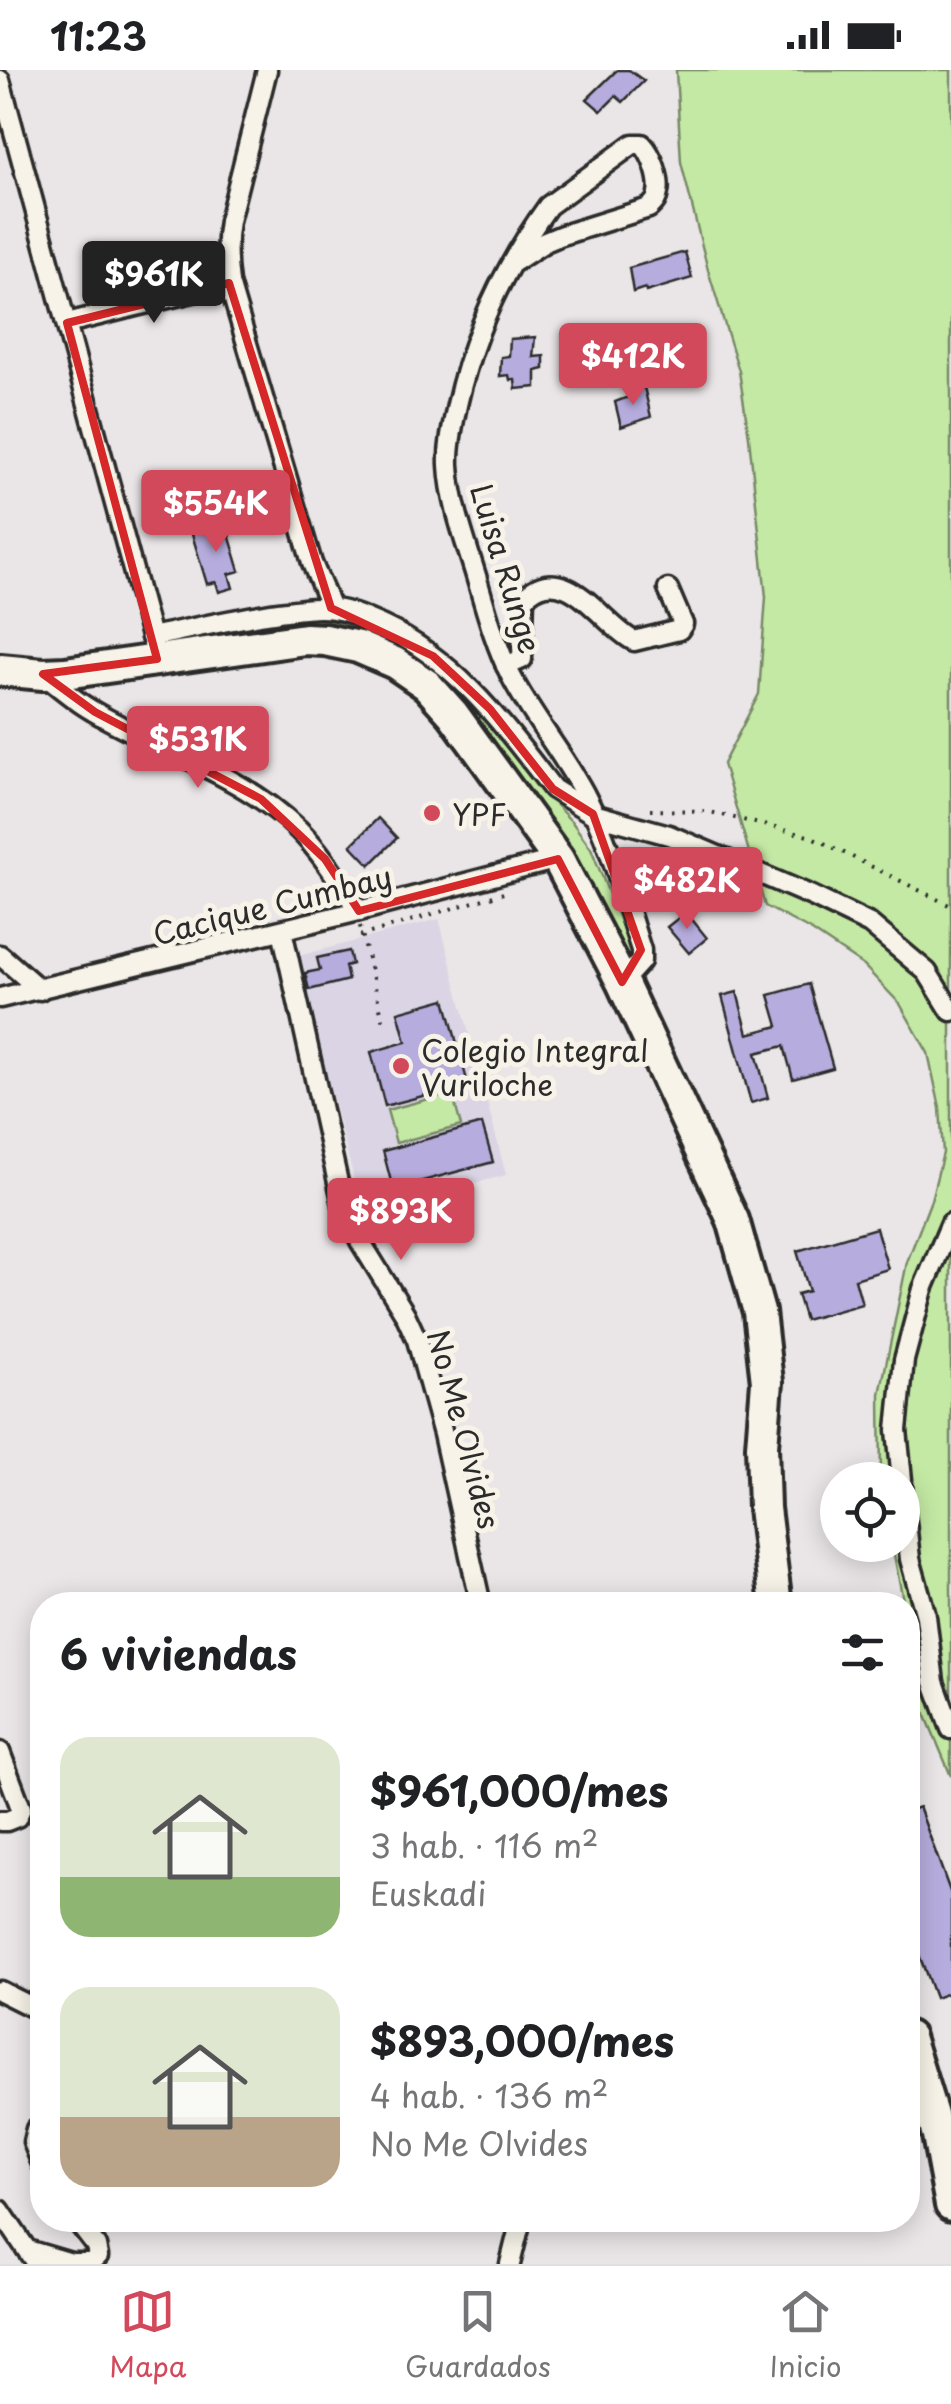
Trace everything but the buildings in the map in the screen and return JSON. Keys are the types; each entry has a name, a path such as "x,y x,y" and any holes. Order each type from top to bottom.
{"main road":[{"path":"0,670 65,673 154,648 325,640 358,646 395,663 427,685 453,714 558,859 622,982 733,1220 756,1298 768,1382 762,1462 774,1592"},
{"path":"920,2076 938,2134 951,2206"}],"street":[{"path":"267,70 228,221 225,246 229,283 312,564 331,608"},
{"path":"0,80 154,648 246,616 331,608 362,616 398,633 456,674 490,709 553,790 594,814 670,835 870,924 927,972 951,1011"},
{"name":"Luisa Runge","path":"512,264 562,234 649,208 659,191 650,152 642,144 633,144 548,206 512,264 485,312 471,349 451,433 449,465 455,506 498,649 536,719 583,791 611,859 641,950 641,961 622,982"},
{"path":"68,323 229,283"},
{"path":"506,666 522,659 524,598 544,584 572,590 634,642 679,630 684,624 668,589"},
{"path":"43,674 95,712 260,799 299,830 359,911"},
{"name":"Cacique Cumbay","path":"0,998 558,859"},
{"name":"No Me Olvides","path":"282,930 343,1205 418,1340 444,1434 478,1592"},
{"path":"0,955 40,990"},
{"path":"900,1462 897,1430 904,1360 923,1289 951,1223"},
{"path":"911,1562 919,1592"},
{"path":"920,1595 934,1682 951,1729"},
{"path":"0,1752 21,1808 17,1817 0,1821"},
{"path":"0,1991 30,2006"},
{"path":"0,2210 31,2257 91,2263 98,2256 85,2232"},
{"path":"510,2264 518,2232"}],"path":[{"path":"629,823 647,810 706,812 812,837 951,906"},
{"path":"360,936 508,892"},
{"path":"359,911 360,936 385,1028"}],"highlighted area":[{"path":"229,283 331,608 433,656 490,709 553,789 593,814 641,950 622,982 558,859 359,911 325,859 261,799 95,712 43,674 157,659 67,323"}],"shaded area":[{"name":"Colegio Integral Vuriloche","path":"439,919 506,1175 363,1212 295,957"}],"green space":[{"path":"676,70 951,70 951,1776 920,1702 920,1592 901,1592 895,1562 920,1562 920,1462 881,1462 880,1394 907,1262 931,1200 943,1153 940,1108 928,1053 900,1004 864,966 765,906 723,764 759,694 766,597 739,371 681,162"},
{"path":"309,617 358,627 391,639 441,669 591,848 633,955 624,955 592,898 375,642 165,646 165,639 254,622"},
{"path":"452,1093 461,1126 396,1143 387,1110"}],"place":[{"name":"YPF","path":"432,813"},
{"name":"Colegio Integral Vuriloche","path":"401,1066"}]}
